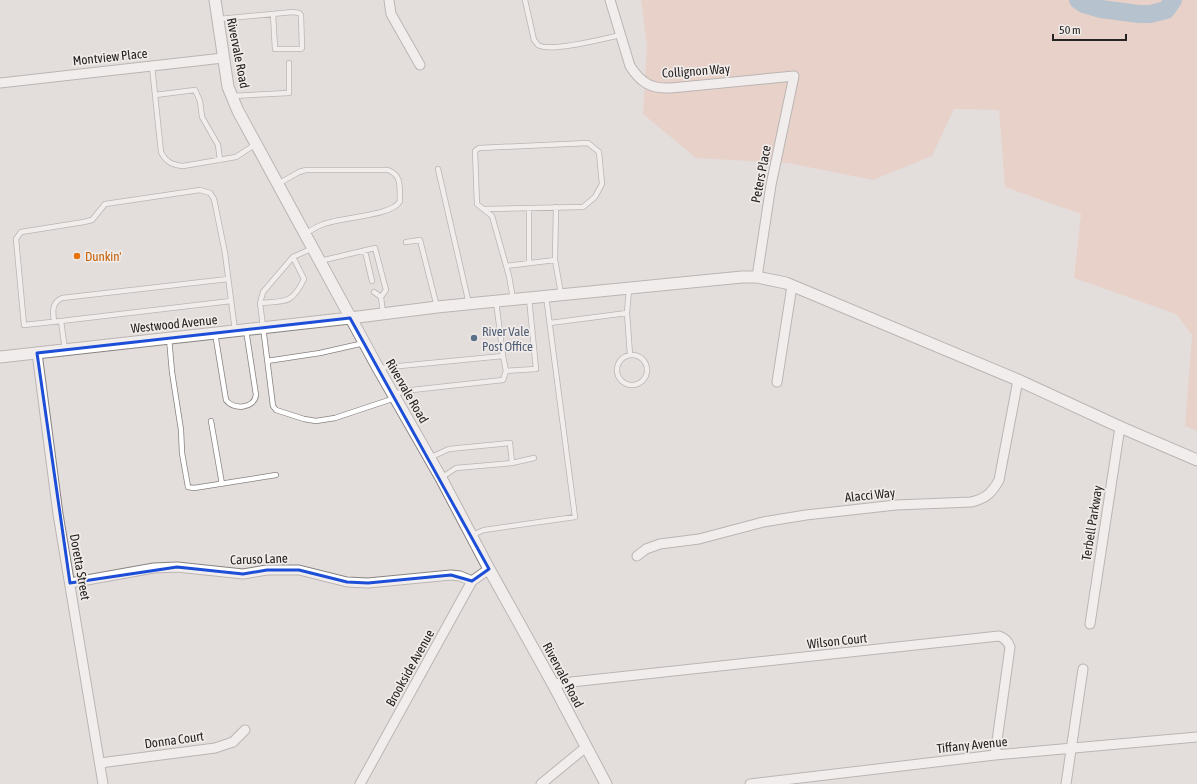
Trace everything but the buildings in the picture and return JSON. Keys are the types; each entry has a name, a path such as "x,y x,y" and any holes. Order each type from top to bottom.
{"street":[{"name":"Rivervale Road","path":"214,0 228,87 238,111 350,318 553,684 606,784"},
{"path":"389,0 391,14 420,64"},
{"name":"Collignon Way","path":"610,0 630,66 643,82 652,86 671,88 794,76"},
{"name":"Montview Place","path":"0,83 223,58"},
{"name":"Peters Place","path":"757,277 771,186 794,76"},
{"name":"Westwood Avenue","path":"0,357 437,307 742,277 757,277 774,280 792,286 1018,380 1120,427 1197,460"},
{"path":"777,382 792,286"},
{"name":"Doretta Street","path":"37,353 58,514 103,784"},
{"name":"Alacci Way","path":"637,556 646,549 660,544 699,539 763,522 806,515 896,505 971,502 980,500 992,492 999,480 1018,380"},
{"name":"Terbell Parkway","path":"1090,624 1120,427"},
{"name":"Caruso Lane","path":"70,583 154,568 177,567 243,574 267,570 299,570 347,582 368,583 451,576 460,576 472,581"},
{"name":"Brookside Avenue","path":"360,784 472,581 489,569"},
{"name":"Wilson Court","path":"553,684 999,636 1008,642 1010,647 995,755"},
{"path":"1066,784 1083,669"},
{"name":"Donna Court","path":"100,763 225,746 239,738 246,730"},
{"name":"Tiffany Avenue","path":"750,784 995,755 1197,737"},
{"path":"541,784 586,747"}],"lane":[{"path":"525,0 534,40 538,45 545,47 575,45 620,35"},
{"path":"217,19 273,14 296,12 301,15 301,50 275,49 273,14"},
{"path":"232,96 289,93 289,63"},
{"path":"152,66 161,152 164,158 169,162 182,166 236,157 256,144"},
{"path":"155,95 195,90 200,101 202,117 218,145 220,160"},
{"path":"484,209 583,207 595,197 602,184 599,152 588,143 477,149 475,151 476,201 477,204 492,216 506,266 513,299"},
{"path":"438,169 469,304"},
{"path":"278,184 299,172 306,170 388,170 395,173 399,178 400,201 396,207 383,212 324,224 305,234"},
{"path":"215,333 226,400 229,404 239,407 247,405 253,402 256,395 241,330 231,301 225,253 214,199 210,193 200,190 104,204 92,220 21,232 17,236 24,325 231,301"},
{"path":"556,207 555,260 561,294"},
{"path":"529,208 529,263"},
{"path":"406,242 420,240 437,307"},
{"path":"313,248 293,257 263,292 260,303 273,406 276,410 304,419 316,421 335,418 412,390 503,380 506,371 496,301"},
{"path":"320,261 375,248 386,290 381,297 383,314"},
{"path":"365,250 372,281"},
{"path":"260,303 286,300 294,296 300,288 304,279 293,257"},
{"path":"506,266 555,260"},
{"path":"54,322 53,306 62,298 228,279"},
{"path":"630,288 627,313 630,355"},
{"path":"374,292 381,297"},
{"path":"471,536 484,530 575,517 546,296"},
{"path":"506,371 536,369 529,298"},
{"path":"550,324 627,313"},
{"path":"61,321 65,350"},
{"path":"169,338 172,372 181,430 182,453 188,487 194,488 276,475"},
{"path":"267,361 320,353 364,343"},
{"path":"630,355 636,355 644,360 648,370 644,380 635,385 625,383 621,380 618,372 619,362 626,356 630,355"},
{"path":"378,368 503,356"},
{"path":"211,421 222,484"},
{"path":"429,458 448,449 510,443 512,463"},
{"path":"440,478 456,468 512,463 534,458"}],"highlighted area":[{"path":"350,318 489,569 472,581 451,575 368,583 347,582 299,570 267,570 243,574 177,567 70,583 37,353"}],"shaded area":[{"path":"641,0 1197,0 1197,431 1185,426 1192,335 1176,314 1074,278 1081,214 1005,187 999,110 954,109 932,156 873,180 788,163 696,158 643,114 647,46"}],"waterway":[{"path":"1078,0 1084,4 1101,9 1139,14 1150,14 1166,10 1173,0"}],"place":[{"name":"Dunkin'","path":"77,256"},
{"name":"River Vale Post Office","path":"474,338"}]}
